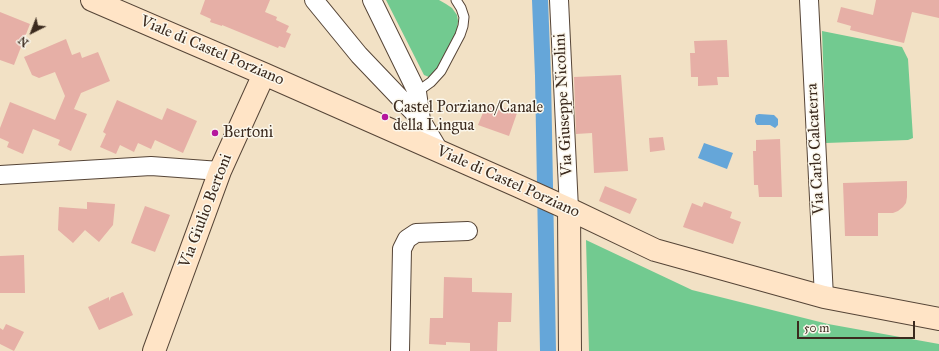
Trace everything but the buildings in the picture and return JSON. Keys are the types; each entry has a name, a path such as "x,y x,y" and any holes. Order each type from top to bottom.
{"street":[{"name":"Viale di Castel Porziano","path":"92,0 518,186 655,250 824,298 939,319"},
{"path":"314,0 359,55 421,120 440,152"},
{"path":"372,0 416,92 421,120"},
{"name":"Via Giuseppe Nicolini","path":"559,0 564,207"},
{"name":"Via Carlo Calcaterra","path":"808,0 824,298"},
{"name":"Via Giulio Bertoni","path":"154,351 220,171 264,74"},
{"path":"0,175 151,166 220,171"},
{"path":"564,207 570,351"},
{"path":"400,351 402,249 407,239 416,233 468,231"}],"lane":[{"path":"416,92 431,82 441,71 460,35 464,17 456,0"}],"green space":[{"path":"386,0 439,0 452,8 457,15 457,30 450,47 433,75 429,77 424,75"},
{"path":"822,31 902,47 908,59 913,138 908,140 826,143"},
{"path":"586,240 692,290 828,324 939,344 939,351 589,351"}],"water":[{"path":"756,115 774,115 778,119 778,125 775,128 770,125 757,125 755,119"},
{"path":"704,143 733,153 727,169 698,158"}],"waterway":[{"path":"540,0 543,76 548,351"}],"place":[{"name":"Castel Porziano/Canale della Lingua","path":"385,117"},
{"name":"Bertoni","path":"215,133"}]}
